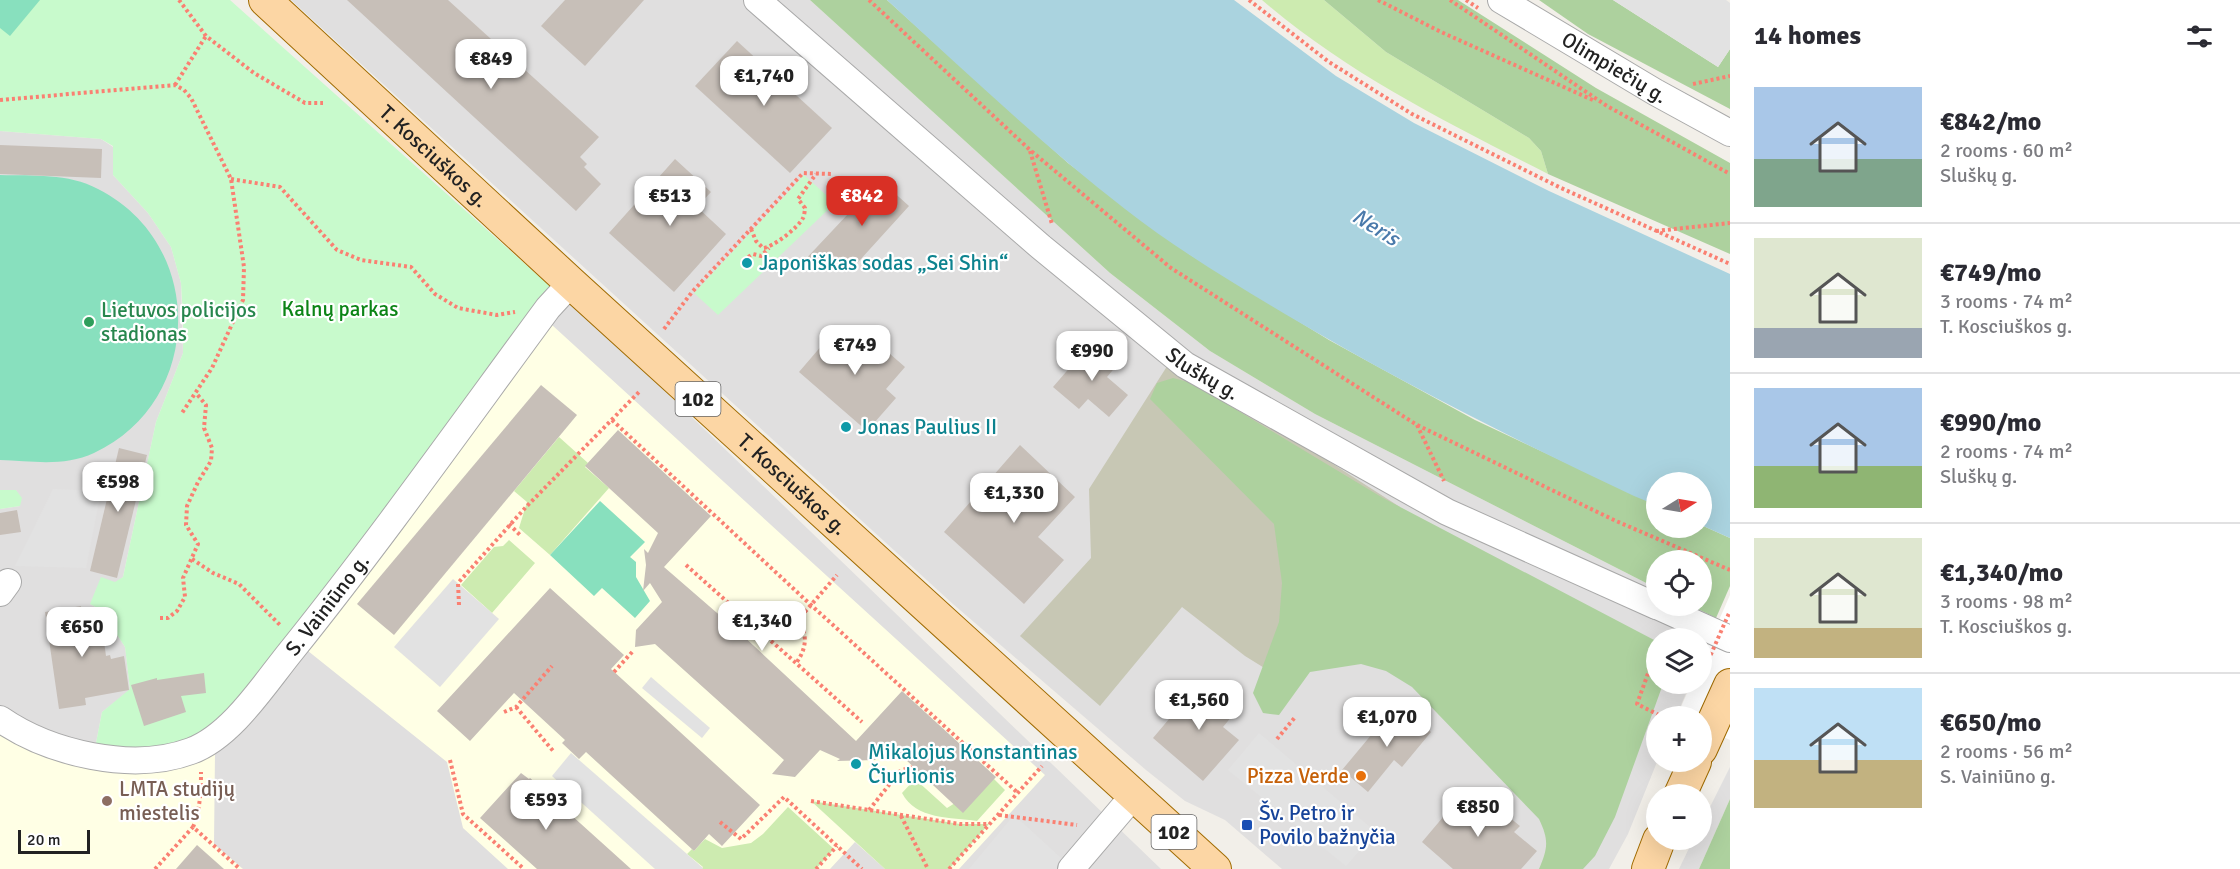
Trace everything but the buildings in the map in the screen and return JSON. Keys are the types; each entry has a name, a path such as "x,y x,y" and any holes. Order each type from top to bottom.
{"main road":[{"name":"T. Kosciuškos g.","path":"265,0 571,283 1215,869"},
{"path":"1712,725 1730,685"}],"street":[{"name":"Sluškų g.","path":"757,0 1041,247 1185,365 1447,512 1646,602"},
{"name":"Olimpiečių g.","path":"1502,0 1655,92 1730,133"},
{"name":"S. Vainiūno g.","path":"0,719 21,733 83,754 121,760 153,759 191,751 215,737 238,717 330,603 548,308 571,283"},
{"name":"Sluškų g.","path":"1678,616 1730,639"},
{"path":"1071,869 1134,795"}],"path":[{"path":"179,0 206,36 254,73 305,103 323,103"},
{"path":"869,0 1030,150 1171,268 1417,425 1616,520 1730,570"},
{"path":"1249,0 1329,62 1413,114 1561,188 1730,264"},
{"path":"1378,0 1441,32 1607,106 1730,174"},
{"path":"1450,0 1607,106"},
{"path":"175,86 206,36"},
{"path":"0,100 175,86 184,90 191,98 231,179 244,267 243,300 212,368 182,413"},
{"path":"1030,150 1054,230 1041,247"},
{"path":"664,329 692,292 803,173 832,174"},
{"path":"743,260 753,254 761,255 804,218 805,208 798,199 817,173"},
{"path":"231,179 280,187 337,250 361,260 411,267 435,294 458,308 497,315 548,308"},
{"path":"1656,231 1730,223"},
{"path":"750,229 760,246 769,248"},
{"path":"459,605 458,583 509,524 639,392"},
{"path":"160,618 168,618 177,611 185,597 183,578 198,544 186,525 187,506 211,461 212,448 204,428 206,405 196,393"},
{"path":"612,420 1018,793"},
{"path":"1417,425 1450,494 1447,512"},
{"path":"509,524 520,535"},
{"path":"192,559 213,573 239,584 280,624 291,651"},
{"path":"686,565 862,722"},
{"path":"797,621 837,575"},
{"path":"1712,652 1730,611"},
{"path":"755,626 770,614 789,615 797,621 804,630 806,642 803,654 796,663"},
{"path":"614,672 634,650"},
{"path":"504,712 516,707 552,666"},
{"path":"1646,679 1637,704 1646,708"},
{"path":"516,707 554,752"},
{"path":"1277,739 1296,716"},
{"path":"450,760 463,814 524,869"},
{"path":"949,869 1042,766"},
{"path":"869,810 901,770 914,767"},
{"path":"155,869 193,827 198,816 201,793"},
{"path":"720,822 741,839 784,797 862,869"},
{"path":"810,801 960,824 989,824"},
{"path":"901,815 928,869"},
{"path":"998,815 1106,828"},
{"path":"193,827 240,869"},
{"path":"816,869 837,846"}],"shaded area":[{"path":"291,0 810,0 1110,273 1210,351 1315,414 1646,583 1646,616 1712,616 1716,618 1712,628 1646,628 1646,694 1686,694 1681,706 1646,706 1646,772 1653,772 1648,784 1646,784 1628,834 1609,869 1282,869 1225,820 1185,801 1146,770 953,604"},
{"path":"1613,0 1726,0 1730,3 1730,49 1718,67"},
{"path":"0,131 101,139 113,147 113,175 148,213 171,247 181,283 183,353 156,422 123,577 90,604 101,610 125,647 130,690 102,712 96,743 553,289 594,323 1161,869 0,869 0,509 20,506 16,490 0,490"},
{"path":"552,325 1045,775 959,869 885,869 855,842 830,869 508,869 463,828 447,762 308,651"},
{"path":"1171,360 1400,507 1287,682 1245,656 1182,607 1100,706 1020,636 1091,558 1089,489"},
{"path":"53,489 101,491 86,568 15,566"},
{"path":"453,579 499,619 440,687 394,647"},
{"path":"651,677 710,728 702,738 642,688"},
{"name":"LMTA studijų miestelis","path":"0,720 66,758 215,753 214,844 243,869 0,869"},
{"path":"1259,733 1376,832 1346,866 1228,770"},
{"path":"571,753 703,868 655,869 552,776"},
{"path":"1730,767 1730,799 1712,840 1712,803"},
{"path":"1014,815 1072,868 969,869"},
{"path":"1688,850 1707,850 1699,869 1679,869"}],"green space":[{"name":"Kalnų parkas","path":"0,0 230,0 553,289 242,699 190,744 115,754 96,743 102,712 130,689 125,647 101,610 90,604 101,577 115,582 123,577 156,422 183,353 181,283 171,247 148,213 113,175 113,146 101,139 0,131"},
{"path":"0,0 40,0 10,36 0,28"},
{"path":"810,0 887,0 1068,163 1189,254 1329,340 1475,420 1646,500 1646,538 1712,538 1712,530 1730,538 1730,586 1716,618 1712,616 1712,550 1646,550 1646,583 1315,414 1210,351 1110,273"},
{"path":"1262,0 1324,0 1386,52 1529,138 1541,151 1548,174 1400,96 1329,51"},
{"path":"1324,0 1458,0 1596,88 1730,163 1730,254 1548,174 1541,151 1529,138 1386,52"},
{"path":"1539,0 1613,0 1718,67 1730,49 1730,109 1588,34"},
{"name":"Lietuvos policijos stadionas","path":"0,175 63,178 98,189 134,214 159,246 174,283 178,322 172,362 156,398 130,429 94,453 83,457 60,462 0,460"},
{"name":"Japoniškas sodas „Sei Shin“","path":"804,175 835,203 718,315 694,293"},
{"path":"1173,378 1192,383 1383,498 1646,636 1646,694 1659,694 1655,706 1646,706 1646,731 1615,817 1595,856 1583,869 1539,869 1546,844 1539,819 1412,687 1386,671 1361,664 1310,672 1279,715 1263,713 1253,693 1279,622 1282,583 1274,524 1150,399 1157,383"},
{"path":"559,437 588,463 585,467 609,488 550,555 519,528 527,502 514,491"},
{"path":"0,490 16,490 22,498 20,506 0,509"},
{"path":"600,501 645,542 630,557 636,562 636,577 650,601 635,618 602,588 594,596 550,555"},
{"path":"509,540 535,563 492,613 461,585 494,547 503,546"},
{"path":"915,779 947,808 994,779 1005,790 977,821 946,818 925,813 908,802 902,793"},
{"path":"1730,799 1730,869 1699,869 1707,850 1712,850 1712,840"},
{"path":"811,801 960,824 989,824 949,869 885,869"},
{"path":"788,807 834,849 816,869 702,869 703,867 687,854 692,849 694,851 705,839 722,848 751,843 763,834"}],"water":[{"name":"Neris","path":"887,0 1234,0 1336,76 1414,123 1549,191 1730,274 1730,538 1712,530 1712,472 1646,472 1646,501 1501,431 1328,339 1203,264 1094,185 1004,107"}],"pier":[{"path":"1730,595 1730,740 1712,732 1712,706 1681,706 1687,694 1712,694 1712,636"}],"place":[{"name":"Japoniškas sodas „Sei Shin“","path":"747,263"},
{"name":"Lietuvos policijos stadionas","path":"89,322"},
{"name":"Jonas Paulius II","path":"846,427"},
{"name":"Mikalojus Konstantinas Čiurlionis","path":"856,764"},
{"name":"Pizza Verde","path":"1361,776"},
{"name":"LMTA studijų miestelis","path":"107,801"},
{"name":"Šv. Petro ir Povilo bažnyčia","path":"1247,825"}]}
